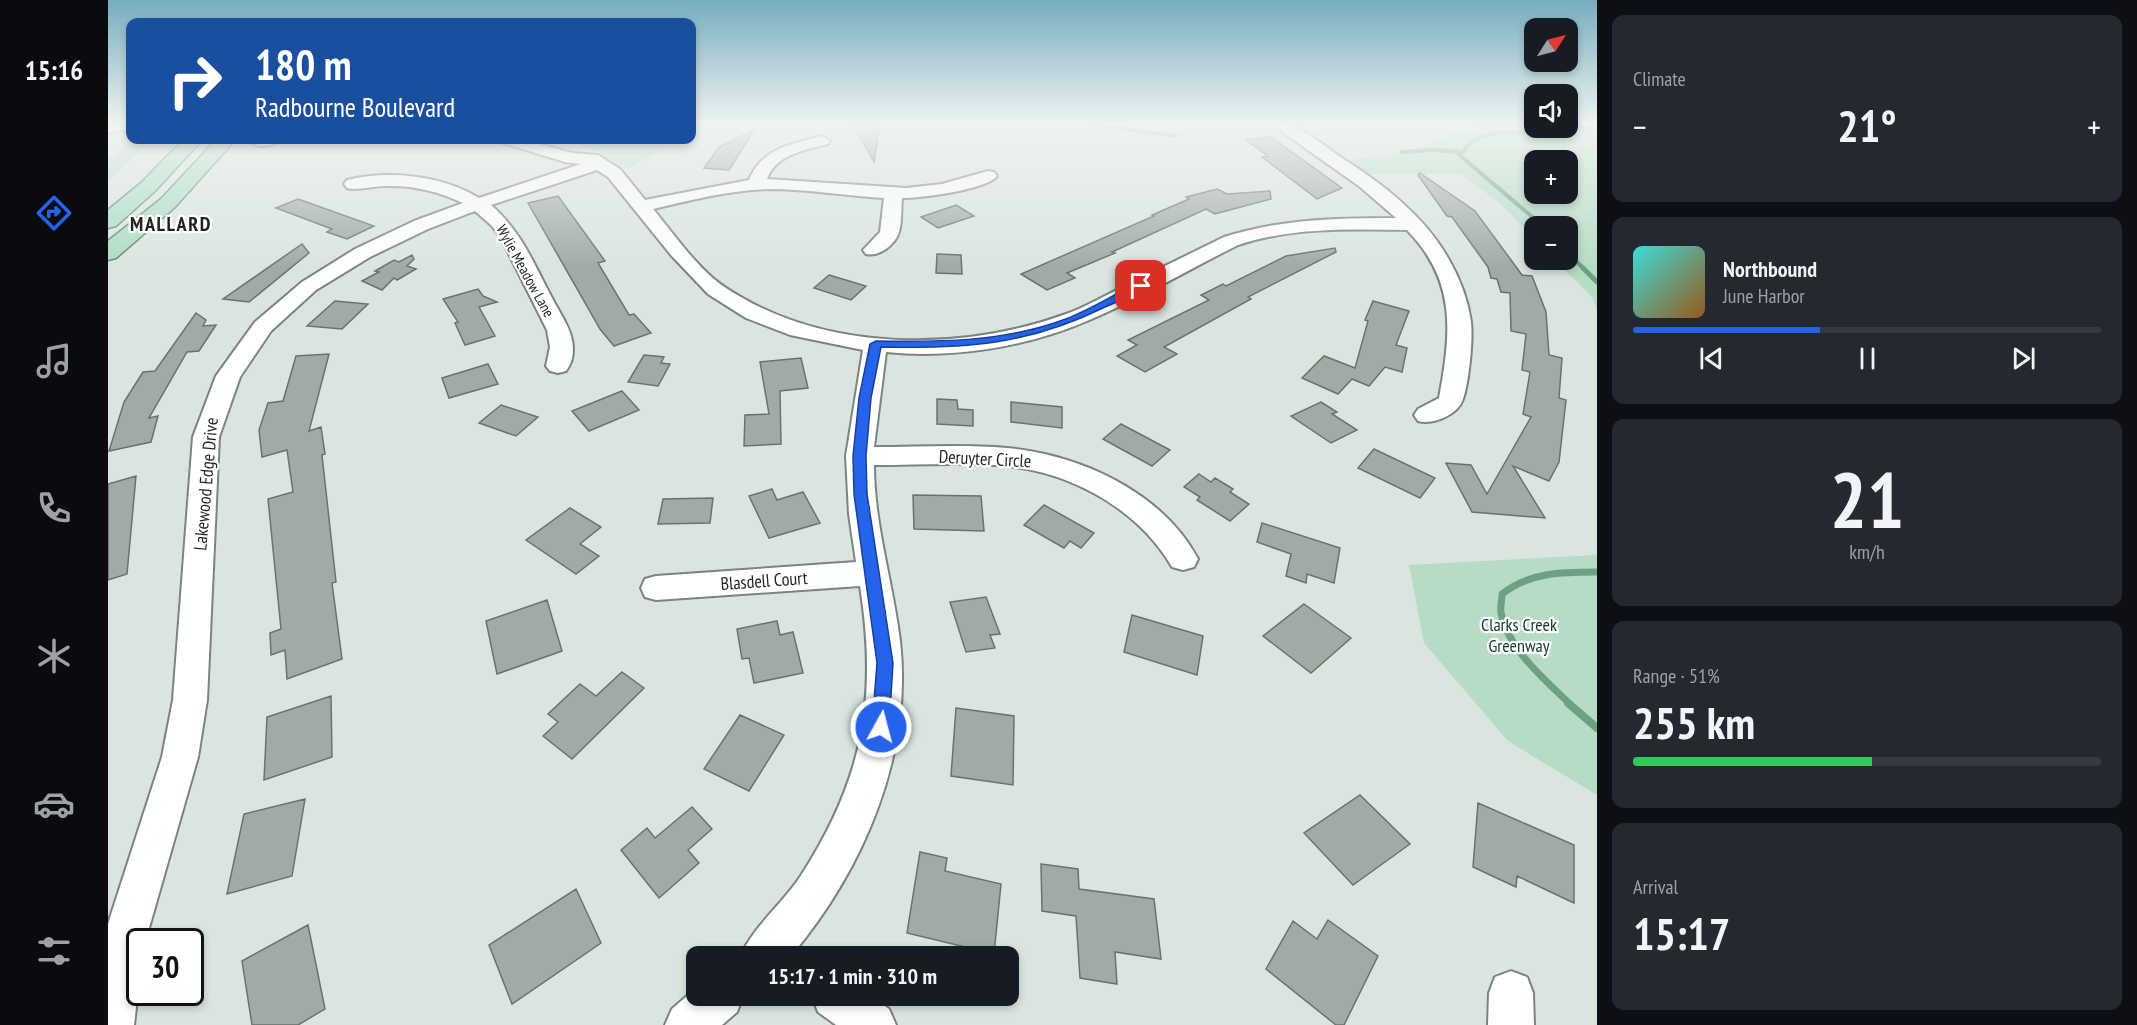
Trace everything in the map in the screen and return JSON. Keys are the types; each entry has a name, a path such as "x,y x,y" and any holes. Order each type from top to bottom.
{"main road":[{"path":"108,221 163,172"},
{"path":"108,253 168,203 197,172"}],"street":[{"name":"Lakewood Edge Drive","path":"111,1025 113,996 124,941 180,757 188,712 206,437 212,410 223,383 245,348 265,325 309,287 377,245 435,219 567,172"},
{"path":"612,172 704,280 731,300 763,317 796,330 841,340 876,344 930,346 984,342 1055,327 1231,241 1263,231 1323,224 1412,224"},
{"path":"756,184 761,172"},
{"path":"1352,172 1394,206 1412,224 1430,246 1453,292 1460,324 1451,399 1427,416"},
{"path":"641,206 723,188 756,184 797,184 894,193 942,189 988,176"},
{"name":"Wylie Meadow Lane","path":"353,184 383,180 412,182 456,193 478,205 499,221 558,331 563,347 558,366"},
{"path":"873,250 889,234 894,193"},
{"path":"780,946 831,864 859,808 875,761 884,710 885,663 861,494 860,456 865,398 876,344"},
{"name":"Deruyter Circle","path":"860,456 1007,457 1060,467 1108,489 1142,512 1172,541 1184,559"},
{"name":"Blasdell Court","path":"656,588 872,573"},
{"path":"688,1025 710,1006"},
{"path":"847,1006 873,1025"}],"green space":[{"path":"108,172 118,172 108,181"},
{"path":"1366,172 1524,172 1524,204 1578,204 1578,172 1597,172 1597,312 1593,298 1565,270 1578,270 1578,216 1524,216 1524,228 1502,205 1461,174 1369,174"},
{"name":"Clarks Creek Greenway","path":"1597,553 1597,795 1508,741 1424,643 1409,565 1596,555"}],"building":[{"path":"1281,172 1319,172 1342,188 1317,199"},
{"path":"1420,173 1475,211 1522,275 1532,276 1546,312 1549,355 1562,358 1559,398 1566,400 1559,462 1549,481 1513,466 1545,518 1472,512 1446,463 1471,465 1487,494 1531,417 1523,414 1530,372 1522,370 1526,334 1511,331 1510,293 1501,292 1497,279 1491,278 1488,267 1452,217 1447,216 1418,175"},
{"path":"1217,189 1227,194 1270,191 1271,199 1215,214 1206,209 1112,252 1115,253 1067,273 1075,278 1047,290 1021,274 1154,216 1152,215 1189,199 1186,197"},
{"path":"558,196 605,261 598,263 629,315 634,314 651,333 614,346 600,329 528,203"},
{"path":"298,199 374,226 347,239 327,232 332,229 276,208"},
{"path":"956,205 974,216 938,228 921,217"},
{"path":"302,244 309,253 249,302 223,299"},
{"path":"1335,248 1336,252 1248,297 1251,299 1164,347 1177,354 1145,372 1117,356 1137,345 1128,340 1209,300 1201,295 1223,284 1226,286 1286,256"},
{"path":"937,254 961,255 962,274 936,273"},
{"path":"412,255 414,259 407,266 416,269 397,280 394,278 382,290 362,281 379,272 375,271 394,260 399,262"},
{"path":"829,275 866,286 851,300 814,288"},
{"path":"478,289 483,296 497,302 479,307 495,336 465,345 455,323 458,322 443,299"},
{"path":"335,301 368,304 342,329 307,326"},
{"path":"1373,301 1409,311 1396,345 1407,348 1402,372 1385,367 1369,386 1352,379 1338,394 1302,378 1324,356 1355,368 1368,321 1365,320"},
{"path":"196,313 206,320 203,326 216,325 199,351 187,352 149,418 158,416 151,442 109,451 124,402 143,372 155,371"},
{"path":"329,354 309,431 321,427 336,582 332,583 342,659 287,679 285,650 271,655 270,633 281,629 268,499 293,492 287,450 262,457 259,430 268,403 283,401 296,356"},
{"path":"644,355 664,357 661,363 670,364 658,386 628,382"},
{"path":"801,358 808,388 780,391 781,444 744,446 745,415 769,414 760,362"},
{"path":"488,364 498,384 449,398 442,378"},
{"path":"622,391 639,410 589,431 572,411"},
{"path":"937,399 957,400 958,409 973,410 973,426 937,424"},
{"path":"1011,402 1062,407 1062,428 1011,422"},
{"path":"1321,402 1337,412 1332,414 1357,430 1331,443 1291,416"},
{"path":"501,405 538,417 516,436 479,423"},
{"path":"1121,424 1170,450 1152,466 1103,439"},
{"path":"1374,449 1435,478 1420,498 1358,468"},
{"path":"1199,474 1211,482 1215,478 1233,489 1230,492 1249,504 1230,521 1197,500 1200,497 1184,487"},
{"path":"136,476 127,574 108,580 108,484"},
{"path":"772,489 777,500 803,492 820,523 769,538 749,496"},
{"path":"913,495 981,496 984,531 914,529"},
{"path":"713,498 710,523 658,524 663,499"},
{"path":"1044,505 1094,533 1081,548 1070,541 1064,548 1024,525"},
{"path":"570,508 601,527 580,544 599,556 576,574 526,540"},
{"path":"1262,523 1340,548 1334,583 1307,574 1306,583 1286,576 1291,554 1257,542"},
{"path":"986,597 1000,634 990,635 995,648 966,652 950,602"},
{"path":"547,600 562,651 497,674 486,621"},
{"path":"1304,604 1351,638 1311,673 1263,636"},
{"path":"1132,615 1203,636 1197,675 1124,652"},
{"path":"777,621 780,635 793,632 803,673 754,683 749,658 742,659 737,629"},
{"path":"622,672 644,688 572,759 543,736 558,722 548,714 580,684 596,696"},
{"path":"331,696 332,757 264,780 267,717"},
{"path":"956,708 1014,716 1013,785 951,776"},
{"path":"740,715 784,735 749,791 704,769"},
{"path":"1360,795 1410,844 1353,885 1304,833"},
{"path":"305,799 292,876 227,894 244,814"},
{"path":"1478,803 1574,845 1574,903 1517,876 1516,887 1473,867"},
{"path":"692,807 712,829 688,850 699,863 659,898 621,850 647,828 655,838"},
{"path":"920,852 947,858 945,871 1001,884 995,946 961,946 907,933"},
{"path":"1041,864 1078,869 1079,889 1154,899 1161,959 1115,952 1117,984 1080,978 1076,916 1042,911"},
{"path":"576,889 601,943 512,1004 489,945"},
{"path":"1328,920 1378,956 1344,1025 1336,1025 1266,969 1293,921 1317,939"},
{"path":"308,925 325,1009 298,1025 252,1025 242,961"}],"waterway":[{"path":"1479,172 1531,216"},
{"path":"1578,263 1597,282"},
{"path":"1570,704 1529,663 1511,639 1501,613 1502,594 1535,577 1559,573 1597,572"},
{"path":"1568,703 1597,728"}],"district":[{"name":"MALLARD","path":"171,224"}],"route":[{"path":"881,727 884,710 885,663 861,494 860,456 865,398 876,344 949,345 1019,336 1055,327 1141,286"}]}
